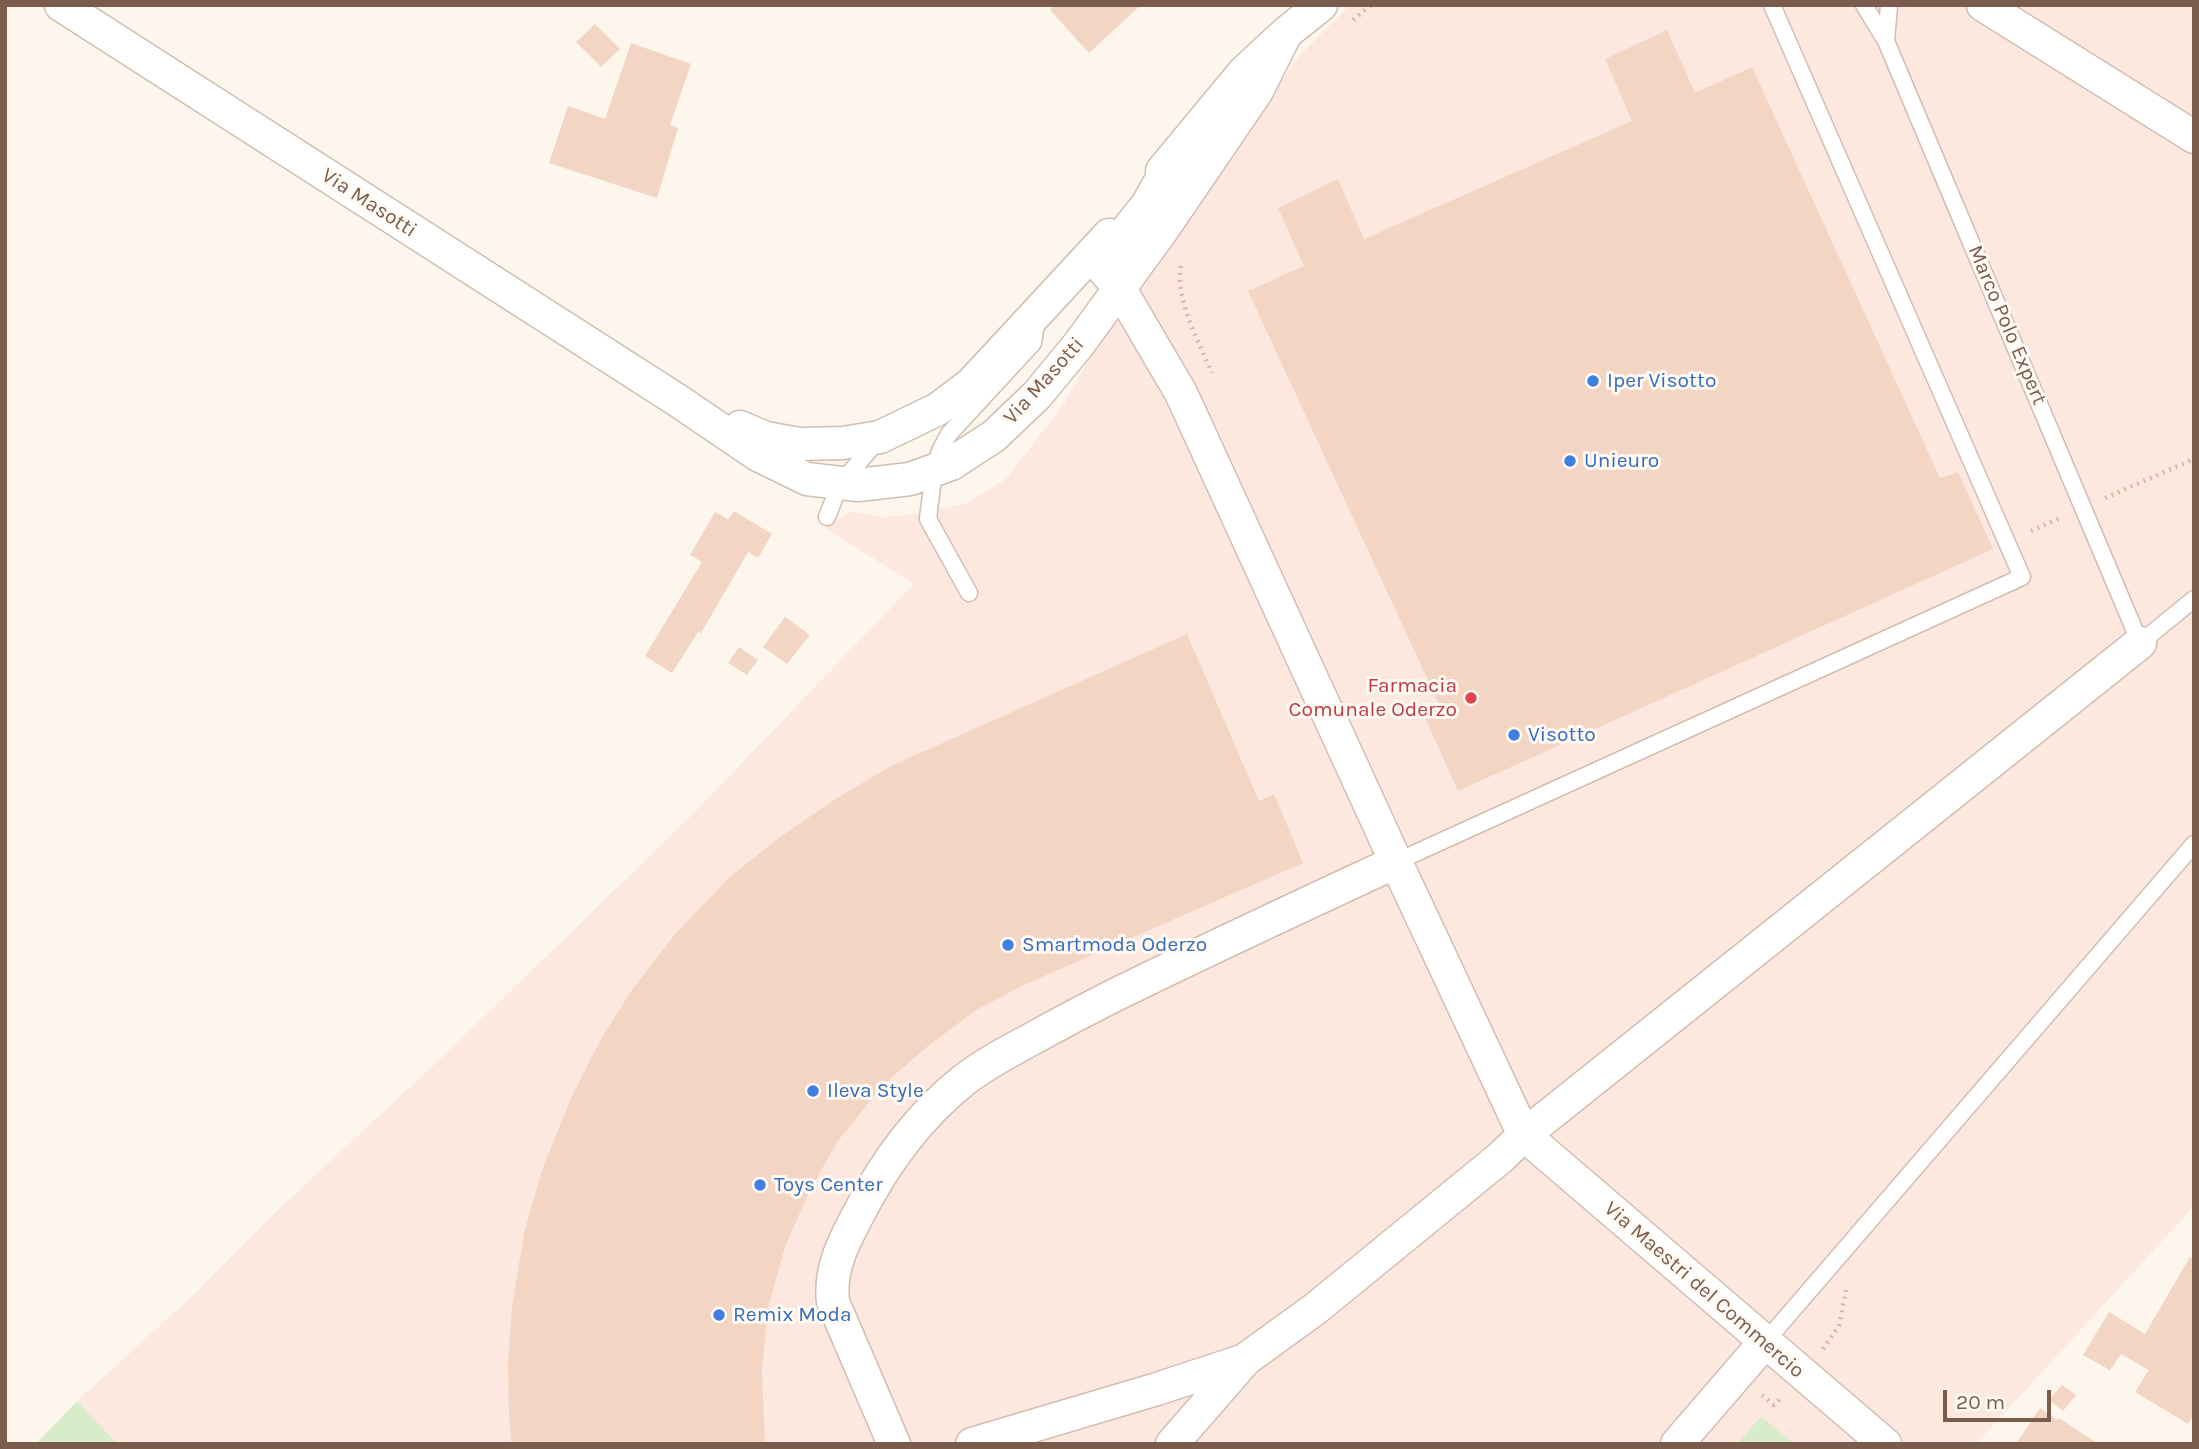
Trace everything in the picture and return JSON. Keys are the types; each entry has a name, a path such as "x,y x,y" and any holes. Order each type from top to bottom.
{"street":[{"name":"Via Masotti","path":"61,5 677,400 758,455 807,478 858,485 910,479 951,464 994,436 1037,395 1121,289 1256,91 1286,33"},
{"name":"Via Masotti","path":"677,400 766,438 799,444 843,443 880,437 938,409 971,384 1097,249 1244,72 1321,5"},
{"path":"1983,5 2194,137"},
{"path":"1174,157 1147,205 1104,259 1103,269 1121,289 1181,393 1524,1135"},
{"path":"1172,1444 1247,1359 1315,1309 1500,1158 1524,1135 2140,643"},
{"path":"894,1444 833,1303 831,1286 840,1250 867,1197 896,1150 965,1079 1006,1053 1145,980 1396,862"},
{"name":"Via Maestri del Commercio","path":"1524,1135 1885,1444"},
{"path":"1677,1444 1765,1342"},
{"path":"972,1444 1247,1359"}],"lane":[{"path":"1396,862 2022,577 1772,5"},
{"path":"1864,5 1886,41"},
{"name":"Marco Polo Expert","path":"1889,5 1886,41 2140,643"},
{"path":"969,593 928,519 934,470 948,434 1034,343 1038,313"},
{"path":"827,517 839,484 880,437"},
{"path":"2140,643 2194,599"},
{"path":"1765,1342 2194,844"}],"path":[{"path":"1347,27 1371,5"},
{"path":"1181,263 1179,275 1183,300 1214,379 1181,393"},
{"path":"1737,1374 1774,1405 1803,1374 1839,1326 1846,1289 1853,1280"}],"shaded area":[{"path":"1350,5 2194,5 2194,1206 1976,1444 118,1444 77,1401 197,1292 264,1223 451,1049 692,815 914,584 825,528 850,512 884,517 920,514 967,503 1006,479 1064,404 1132,283 1299,56"}],"green space":[{"path":"77,1401 118,1444 36,1444"},
{"path":"1761,1416 1794,1444 1737,1444"}],"building":[{"path":"1055,5 1141,5 1089,53 1050,10"},
{"path":"595,24 620,49 601,67 576,42"},
{"name":"Iper Visotto","path":"1667,30 1695,93 1752,67 1940,478 1958,472 1993,549 1458,791 1423,713 1439,704 1248,291 1304,266 1278,208 1338,179 1364,239 1632,121 1605,59"},
{"path":"631,43 691,64 670,125 678,128 657,198 549,163 568,106 605,119"},
{"path":"734,511 772,534 758,558 748,552 701,633 698,632 672,673 645,656 702,562 690,555 715,512 728,519"},
{"path":"785,617 810,635 787,664 763,647"},
{"path":"1187,634 1259,801 1274,794 1303,863 1026,984 976,1010 928,1046 883,1085 837,1142 809,1192 785,1247 768,1308 762,1371 765,1444 512,1444 508,1362 512,1307 524,1233 542,1170 571,1098 600,1041 629,994 676,933 731,876 780,837 837,798 893,765"},
{"path":"739,647 758,660 747,675 728,663"},
{"path":"2190,1257 2194,1260 2194,1414 2188,1424 2135,1392 2149,1370 2121,1354 2110,1370 2083,1355 2109,1312 2145,1334"},
{"path":"2062,1385 2076,1395 2063,1411 2049,1400"},
{"path":"2040,1408 2057,1420 2059,1418 2098,1444 2016,1444"}],"place":[{"name":"Iper Visotto","path":"1593,381"},
{"name":"Unieuro","path":"1570,461"},
{"name":"Farmacia Comunale Oderzo","path":"1471,698"},
{"name":"Visotto","path":"1514,735"},
{"name":"Smartmoda Oderzo","path":"1008,945"},
{"name":"Ileva Style","path":"813,1091"},
{"name":"Toys Center","path":"760,1185"},
{"name":"Remix Moda","path":"719,1315"}]}
